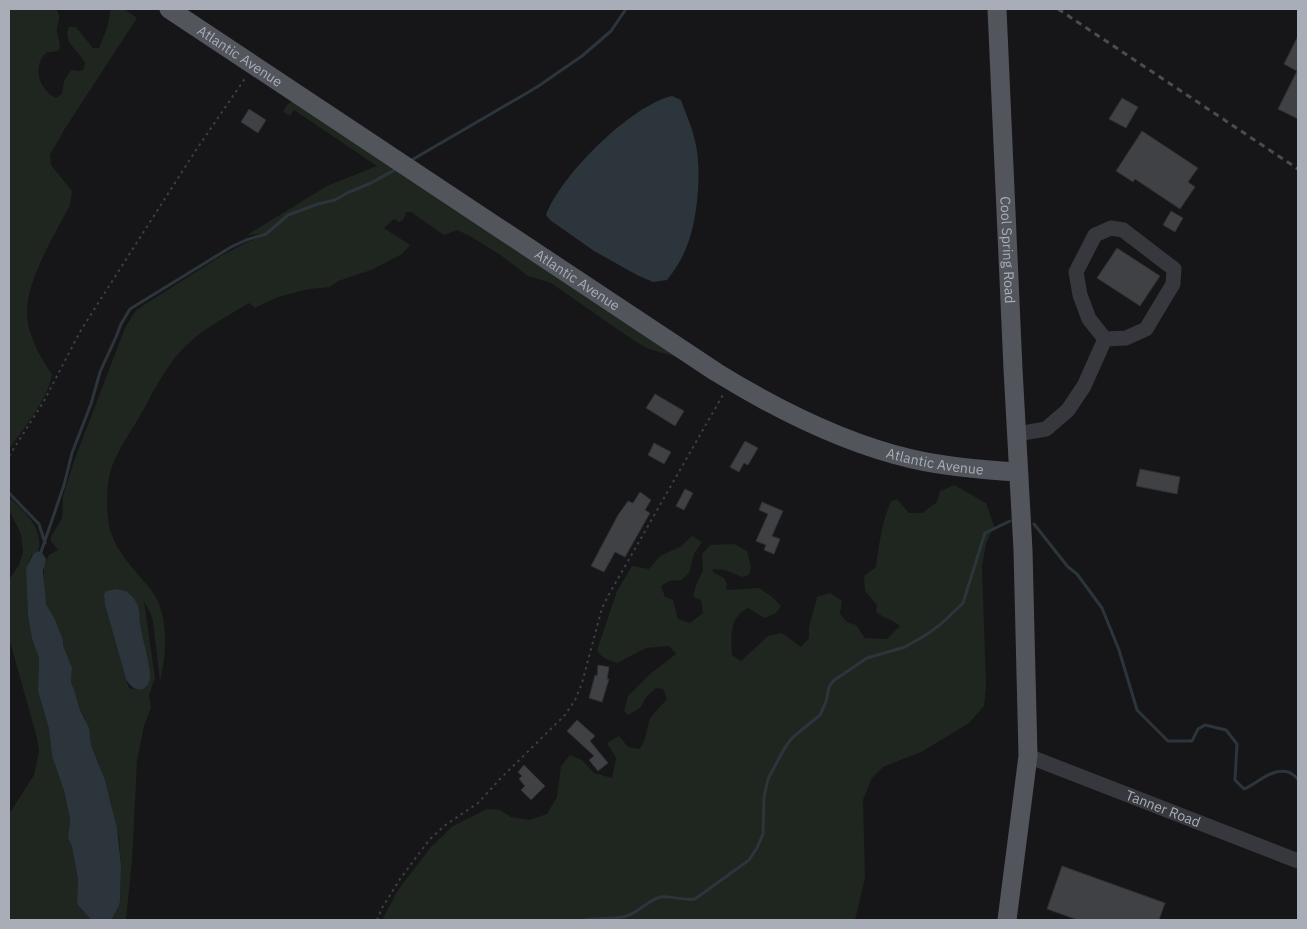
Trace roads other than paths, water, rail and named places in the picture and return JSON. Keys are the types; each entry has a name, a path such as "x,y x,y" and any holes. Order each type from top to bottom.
{"main road":[{"name":"Atlantic Avenue","path":"169,9 731,381 790,413 879,450 911,459 944,465 980,470 1018,472"},
{"name":"Cool Spring Road","path":"997,9 1016,434 1024,550 1028,756 1007,920"}],"street":[{"path":"1111,228 1123,230 1174,269 1173,284 1146,329 1126,338 1105,339 1090,319 1080,295 1076,272 1095,235 1111,228"},
{"path":"1016,434 1046,429 1068,410 1084,386 1105,339"},
{"name":"Tanner Road","path":"1028,756 1298,861"}],"waterway":[{"path":"410,161 537,87 582,56 611,31 626,9"},
{"path":"40,555 100,372 121,324 130,309 231,247 266,234 288,215 335,200 398,168"},
{"path":"9,493 39,524 45,543"},
{"path":"585,920 627,916 660,897 695,899 749,860 763,834 764,797 768,779 792,738 820,715 826,702 829,687 833,681 867,658 905,647 941,624 963,603 985,533 1010,521"},
{"path":"1034,524 1068,567 1077,574 1102,608 1119,650 1137,710 1168,741 1192,741 1198,729 1205,725 1226,730 1237,744 1235,780 1244,789 1276,772 1288,772 1298,779"}],"railway":[{"path":"1058,9 1298,169"}]}
